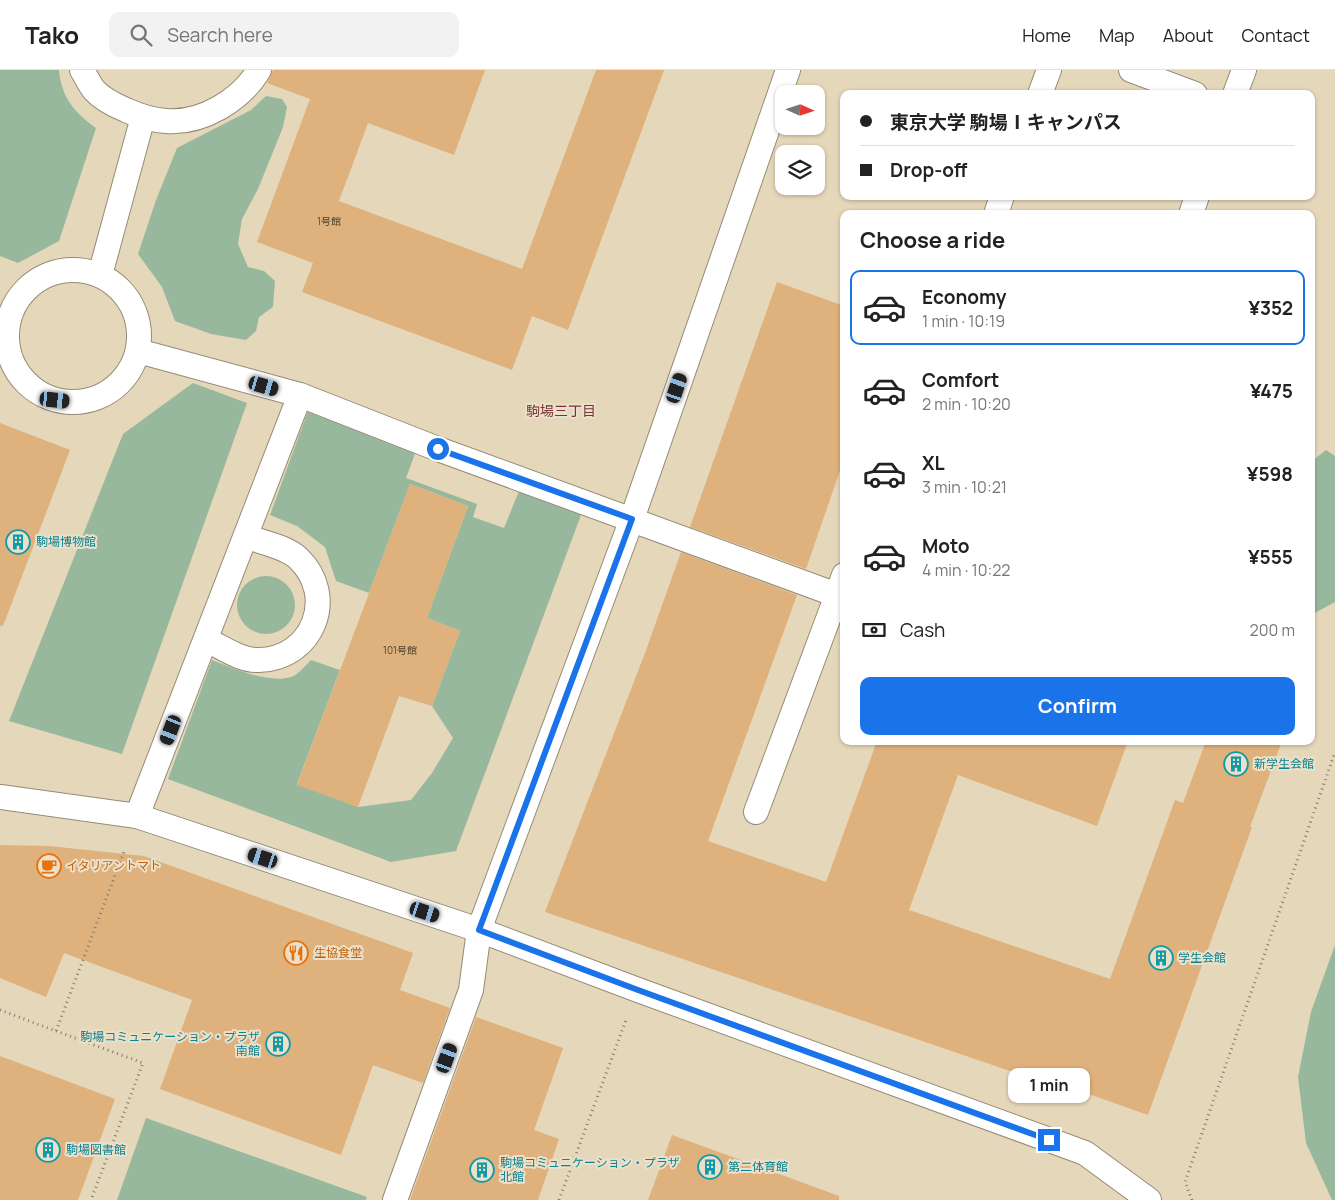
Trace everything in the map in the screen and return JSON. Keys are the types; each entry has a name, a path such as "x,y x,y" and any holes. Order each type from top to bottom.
{"lane":[{"path":"82,70 93,89 112,104 143,117 167,121 193,119 226,105 253,80 259,70"},
{"path":"395,1200 471,990 479,930 632,519 788,70"},
{"path":"1042,90 1049,70"},
{"path":"1131,70 1184,90"},
{"path":"1236,90 1244,70"},
{"path":"100,275 143,117"},
{"path":"61,270 84,270 100,275 115,284 127,297 135,312 140,329 138,351 132,368 118,386 99,398 77,403 55,400 35,391 19,375 9,355 6,333 11,311 23,292 40,278 61,270"},
{"path":"138,351 300,395 438,449 632,519 840,585 756,812"},
{"path":"137,816 300,395"},
{"path":"206,640 238,656 256,660 274,659 291,652 305,639 314,624 318,606 316,588 309,571 297,557 281,548 246,536"},
{"path":"0,796 137,816 479,930 1085,1153 1149,1200"}],"path":[{"path":"1192,1200 1185,1182 1335,752"},
{"path":"56,1031 115,875"},
{"path":"559,1200 638,990"},
{"path":"0,1010 142,1063 91,1200"}],"shaded area":[{"path":"0,70 1335,70 1335,1200 0,1200"}],"green space":[{"path":"0,70 59,70 60,80 70,104 96,128 59,241 18,263 0,256"},
{"path":"266,96 282,99 287,107 283,127 258,189 242,219 238,244 248,267 264,271 275,281 273,307 259,317 256,331 246,340 211,334 175,321 162,287 138,254 156,200 177,148 251,110"},
{"path":"193,383 247,403 122,754 9,721 123,434"},
{"path":"308,411 416,451 406,478 477,504 473,517 504,528 519,491 581,515 456,851 391,862 168,779 212,660 261,677 282,679 294,676 311,660 340,670 297,784 358,807 411,800 432,773 453,738 432,706 460,631 427,618 468,506 410,484 369,593 336,581 325,547 297,526 270,515"},
{"path":"1326,450 1335,456 1335,602 1315,613 1315,459"},
{"path":"266,576 282,581 290,589 295,605 290,621 282,629 266,634 250,629 242,621 237,605 242,589 250,581"},
{"path":"1335,945 1335,1200 1332,1200 1306,1143 1298,1077 1311,1012"},
{"path":"146,1118 367,1197 366,1200 117,1200"}],"building":[{"path":"273,70 485,70 454,155 368,123 339,201 522,269 596,70 664,70 568,330 532,316 512,370 302,292 313,263 257,242 310,99 267,83"},
{"path":"777,282 840,305 840,471 806,569 690,527"},
{"name":"駒場博物館","path":"0,423 70,450 3,626 0,626"},
{"path":"410,484 468,506 427,618 460,631 432,706 399,696 358,807 297,785"},
{"path":"681,552 797,595 708,841 826,882 876,745 1127,745 1097,826 958,775 909,910 1110,979 1175,800 1183,803 1205,745 1281,745 1148,1115 1024,1071 1022,1075 545,912 645,653"},
{"name":"駒場コミュニケーション・プラザ 南館","path":"0,845 49,846 144,856 413,953 400,990 450,1008 423,1083 373,1065 341,1155 160,1089 192,1000 64,953 46,997 0,978"},
{"path":"476,1017 563,1048 534,1130 559,1139 538,1200 410,1200"},
{"name":"駒場図書館","path":"0,1056 115,1099 78,1200 0,1200"},
{"name":"第二体育館","path":"672,1135 839,1196 839,1200 648,1200"}],"place":[{"name":"駒場博物館","path":"18,542"},
{"name":"新学生会館","path":"1236,764"},
{"name":"イタリアントマト","path":"49,866"},
{"name":"生協食堂","path":"296,953"},
{"name":"学生会館","path":"1161,958"},
{"name":"駒場コミュニケーション・プラザ 南館","path":"278,1044"},
{"name":"駒場図書館","path":"48,1150"},
{"name":"第二体育館","path":"710,1167"},
{"name":"駒場コミュニケーション・プラザ 北館","path":"482,1170"}],"district":[{"name":"駒場三丁目","path":"561,411"}],"route":[{"path":"438,449 632,519 479,930 1049,1140"}]}
